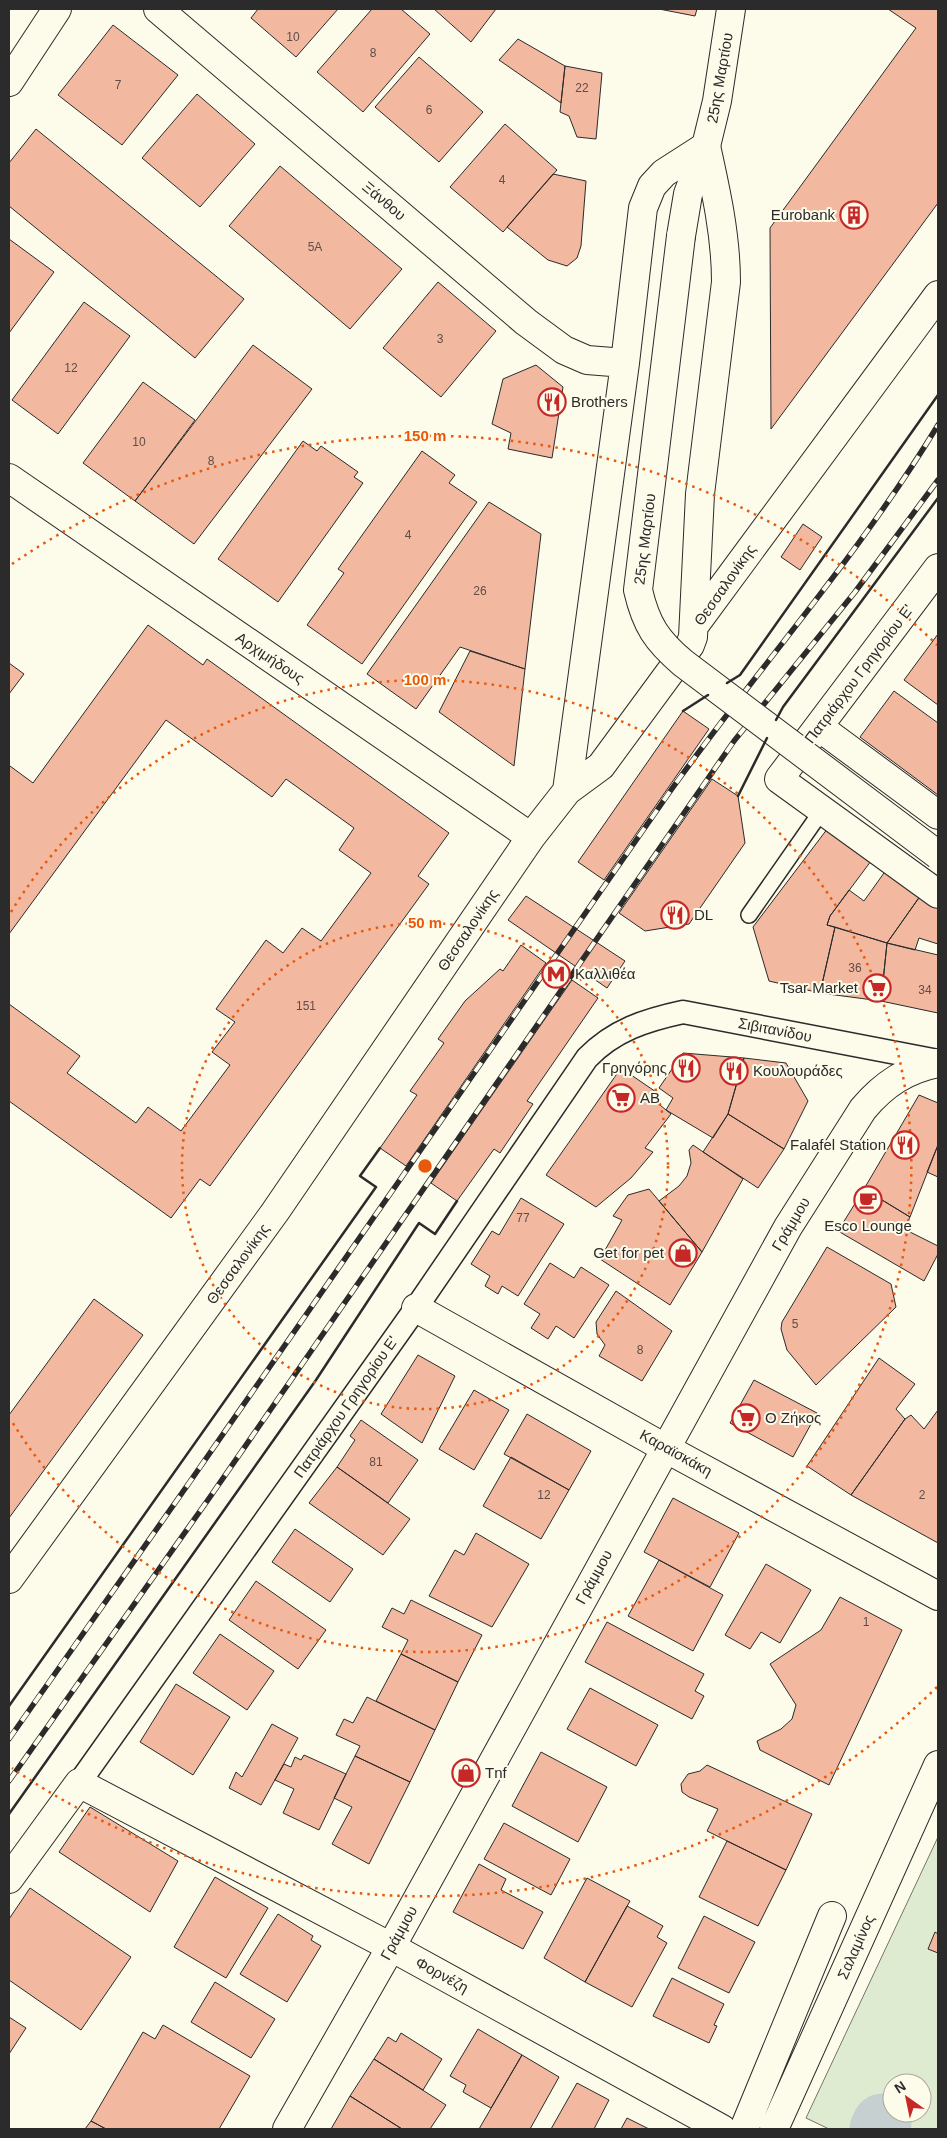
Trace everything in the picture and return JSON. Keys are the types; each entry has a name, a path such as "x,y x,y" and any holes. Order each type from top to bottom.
{"street":[{"path":"9,82 57,9"},
{"name":"Ξάνθου","path":"158,9 526,322 564,350 587,360 625,363"},
{"name":"25ης Μαρτίου","path":"731,9 717,101 706,146 688,194 681,236 638,590 648,622 662,645 683,663 938,855"},
{"path":"567,791 625,363 643,208 652,186 664,173 706,146"},
{"name":"25ης Μαρτίου","path":"694,626 700,494 726,282 726,256 722,220 706,146"},
{"name":"Θεσσαλονίκης","path":"9,1579 275,1212 531,837 567,791 601,766 690,645 694,626 938,295"},
{"name":"Αρχιμήδους","path":"9,478 531,837"},
{"name":"Πατριάρχου Γρηγορίου Ε'","path":"823,809 779,779 938,568"},
{"path":"819,727 938,815"},
{"path":"823,809 938,894"},
{"name":"Σιβιτανίδου","path":"615,1034 645,1020 683,1012 938,1062"},
{"name":"Πατριάρχου Γρηγορίου Ε'","path":"80,1784 416,1308 587,1058 615,1034"},
{"name":"Γράμμου","path":"287,2129 391,1947 788,1227 863,1109 875,1095 892,1081 912,1070 938,1062"},
{"name":"Καραϊσκάκη","path":"416,1308 665,1448 938,1596"},
{"name":"Σαλαμίνος","path":"774,2129 938,1765"},
{"path":"9,1879 80,1784"},
{"name":"Φορνέζη","path":"80,1784 391,1947 722,2129"},
{"path":"744,2129 832,1916"}],"lane":[{"path":"749,914 823,809"}],"green space":[{"path":"938,1837 938,2129 829,2129 806,2118"}],"building":[{"path":"258,9 338,9 296,57 251,18"},
{"path":"372,9 401,9 430,34 363,112 317,72"},
{"path":"434,9 496,9 471,42"},
{"path":"659,9 697,9 695,16"},
{"name":"Eurobank","path":"888,9 938,9 938,203 771,429 770,228 916,28"},
{"path":"113,25 178,75 122,145 58,95"},
{"path":"518,39 565,66 561,103 499,60"},
{"path":"419,57 483,112 439,162 375,107"},
{"path":"565,66 602,73 596,139 577,137 569,116 560,112"},
{"path":"197,94 255,144 200,207 142,158"},
{"path":"505,124 557,170 503,232 450,187"},
{"path":"36,129 244,299 195,358 9,206 9,163"},
{"path":"280,166 402,269 350,329 229,226"},
{"path":"553,174 586,181 581,246 577,258 567,266 548,260 507,227"},
{"path":"9,239 54,272 9,333"},
{"path":"438,282 496,331 441,397 383,348"},
{"path":"84,302 130,336 58,434 12,400"},
{"path":"253,345 312,389 194,544 135,501"},
{"path":"536,365 563,387 552,458 508,449 511,433 492,424 503,379"},
{"path":"143,382 195,420 135,501 83,463"},
{"path":"303,441 317,451 321,446 358,472 354,477 363,483 278,602 218,559"},
{"path":"422,451 455,475 449,483 477,502 362,664 307,625 344,573 338,569"},
{"path":"489,502 541,534 525,669 460,647 416,709 367,674"},
{"path":"803,524 822,537 800,570 781,557"},
{"path":"148,625 203,665 207,659 449,833 418,876 429,884 210,1186 200,1179 171,1218 9,1101 9,1004 80,1056 67,1073 136,1123 148,1107 181,1131 230,1065 212,1052 235,1022 216,1009 266,940 283,953 302,928 321,941 371,873 339,850 354,828 286,779 272,797 166,720 9,934 9,768 10,766 33,783"},
{"path":"938,634 938,705 904,680"},
{"path":"470,651 525,669 514,766 439,712"},
{"path":"9,663 24,674 9,694"},
{"path":"894,691 938,723 938,795 860,737"},
{"path":"683,711 709,729 604,880 578,862"},
{"path":"712,779 738,796 745,843 689,924 645,931 619,913"},
{"path":"831,824 874,857 830,916 827,925 835,927 820,993 769,981 753,927"},
{"path":"889,866 923,892 887,943 827,925 830,916 849,890 864,901"},
{"path":"923,892 938,904 938,944 919,938 915,950 887,943"},
{"path":"526,896 625,961 607,988 508,920"},
{"path":"835,927 887,943 881,1001 820,993"},
{"path":"887,943 938,955 938,1013 881,1001"},
{"path":"521,945 546,963 406,1166 380,1148 417,1095 410,1091 444,1043 438,1039 465,1001 500,969 503,971"},
{"path":"572,980 598,998 527,1101 533,1104 500,1153 494,1149 457,1201 431,1183"},
{"path":"683,1053 744,1058 728,1114 713,1138 666,1110 673,1098 659,1088"},
{"path":"744,1058 786,1063 808,1101 784,1149 728,1114"},
{"path":"621,1068 659,1094 655,1101 671,1114 645,1148 653,1152 631,1178 596,1207 546,1175"},
{"path":"919,1095 938,1103 938,1145 910,1217 864,1189"},
{"path":"728,1114 784,1149 758,1188 703,1152"},
{"path":"693,1145 743,1179 702,1252 659,1201 679,1186 687,1176 691,1163 689,1150"},
{"path":"938,1145 938,1177 927,1172"},
{"path":"649,1189 702,1252 670,1305 600,1259 622,1220 613,1216 628,1195"},
{"path":"864,1189 910,1217 904,1229 938,1246 938,1254 924,1281 838,1231"},
{"path":"521,1198 564,1224 518,1296 502,1286 498,1294 485,1286 490,1276 471,1264 492,1231 499,1235"},
{"path":"827,1247 891,1284 896,1307 816,1385 787,1350 781,1329 782,1322"},
{"path":"550,1263 574,1278 581,1267 609,1285 574,1338 556,1326 548,1339 531,1328 540,1314 524,1304"},
{"path":"616,1291 672,1331 642,1381 599,1356 605,1345 597,1334 596,1322"},
{"path":"94,1299 143,1335 9,1518 9,1415"},
{"path":"418,1355 455,1376 422,1443 381,1414"},
{"path":"879,1358 915,1384 896,1409 905,1419 851,1495 807,1466"},
{"path":"754,1380 817,1413 793,1457 730,1423"},
{"path":"474,1390 509,1410 474,1470 439,1449"},
{"path":"938,1410 938,1543 851,1495 905,1419 911,1415 924,1429"},
{"path":"527,1414 591,1451 569,1490 504,1454"},
{"path":"361,1420 418,1460 388,1503 337,1467 355,1440 350,1436"},
{"path":"511,1457 569,1490 541,1539 483,1506"},
{"path":"337,1467 410,1519 383,1555 309,1503"},
{"path":"673,1498 739,1533 710,1587 644,1552"},
{"path":"295,1529 353,1569 330,1602 272,1562"},
{"path":"476,1533 529,1564 492,1627 429,1596 455,1550 464,1555"},
{"path":"659,1560 723,1595 693,1651 628,1616"},
{"path":"766,1564 811,1590 780,1643 761,1632 750,1649 725,1635"},
{"path":"256,1581 326,1630 298,1669 229,1620"},
{"path":"840,1597 902,1630 829,1785 760,1750 757,1741 781,1729 792,1719 796,1705 770,1664 821,1630"},
{"path":"411,1600 482,1635 458,1682 401,1654 408,1640 382,1627 392,1608 404,1614"},
{"path":"607,1622 704,1674 695,1691 704,1696 692,1719 585,1662"},
{"path":"220,1634 274,1671 247,1710 193,1673"},
{"path":"401,1654 458,1682 435,1730 376,1701"},
{"path":"176,1684 230,1717 193,1775 140,1742"},
{"path":"590,1688 658,1725 636,1766 567,1729"},
{"path":"367,1697 435,1730 410,1782 355,1756 360,1746 336,1735 344,1719 353,1723"},
{"path":"272,1724 298,1738 261,1805 229,1788 236,1772 242,1777"},
{"path":"541,1752 607,1787 578,1842 512,1806"},
{"path":"304,1755 346,1774 319,1830 283,1813 294,1789 275,1780 284,1764 291,1767 295,1757 301,1760"},
{"path":"355,1756 410,1782 369,1864 332,1844 352,1807 334,1798"},
{"path":"707,1765 812,1814 786,1870 707,1831 718,1809 689,1797 682,1792 681,1784 688,1774 700,1771"},
{"path":"90,1807 178,1861 150,1912 59,1852"},
{"path":"504,1823 570,1859 551,1895 484,1859"},
{"path":"727,1841 786,1870 758,1926 699,1897"},
{"path":"479,1864 506,1879 501,1890 543,1912 523,1949 453,1912"},
{"path":"215,1877 268,1908 226,1978 174,1947"},
{"path":"587,1878 630,1901 585,1982 544,1958"},
{"path":"30,1888 131,1957 81,2030 9,1980 9,1919"},
{"path":"627,1906 663,1926 657,1937 667,1943 632,2007 585,1982"},
{"path":"278,1914 313,1936 311,1940 321,1946 287,2002 240,1974"},
{"path":"704,1916 755,1942 729,1993 678,1968"},
{"path":"935,1932 938,1934 938,1953 928,1949"},
{"path":"672,1978 724,2004 714,2025 717,2026 709,2043 653,2016"},
{"path":"215,1982 275,2019 251,2058 191,2022"},
{"path":"9,2017 26,2028 9,2054"},
{"path":"163,2025 250,2076 219,2129 106,2129 91,2121 143,2032 155,2039"},
{"path":"478,2029 522,2055 491,2108 463,2092 466,2085 450,2076"},
{"path":"401,2033 442,2059 423,2090 374,2059 388,2037 396,2042"},
{"path":"522,2055 559,2077 530,2129 479,2129"},
{"path":"374,2059 446,2105 430,2129 402,2129 350,2096"},
{"path":"577,2083 609,2100 594,2129 551,2129"},
{"path":"350,2096 402,2129 331,2129"},
{"path":"627,2118 649,2129 621,2129"},
{"path":"91,2121 106,2129 85,2129"}],"waterway":[{"path":"879,2129 882,2123"}],"railway":[{"path":"9,1739 671,790 876,519 938,425"},
{"path":"9,1781 210,1497 734,741 855,592 938,480"}],"wall":[{"path":"727,683 740,675 938,395"},
{"path":"776,720 783,707 938,498"},
{"path":"683,711 708,695"},
{"path":"738,796 767,738"},
{"path":"9,1706 376,1187 360,1176 380,1148"},
{"path":"9,1814 316,1380 419,1223 435,1234 457,1201"}],"place":[{"name":"Eurobank","path":"854,215"},
{"name":"Brothers","path":"552,402"},
{"name":"DL","path":"675,915"},
{"name":"Καλλιθέα","path":"556,974"},
{"name":"Tsar Market","path":"877,988"},
{"name":"Γρηγόρης","path":"686,1068"},
{"name":"Κουλουράδες","path":"734,1071"},
{"name":"ΑΒ","path":"621,1098"},
{"name":"Falafel Station","path":"905,1145"},
{"name":"Esco Lounge","path":"868,1200"},
{"name":"Get for pet","path":"683,1253"},
{"name":"Ο Ζήκος","path":"746,1418"},
{"name":"Tnf","path":"466,1773"}]}
